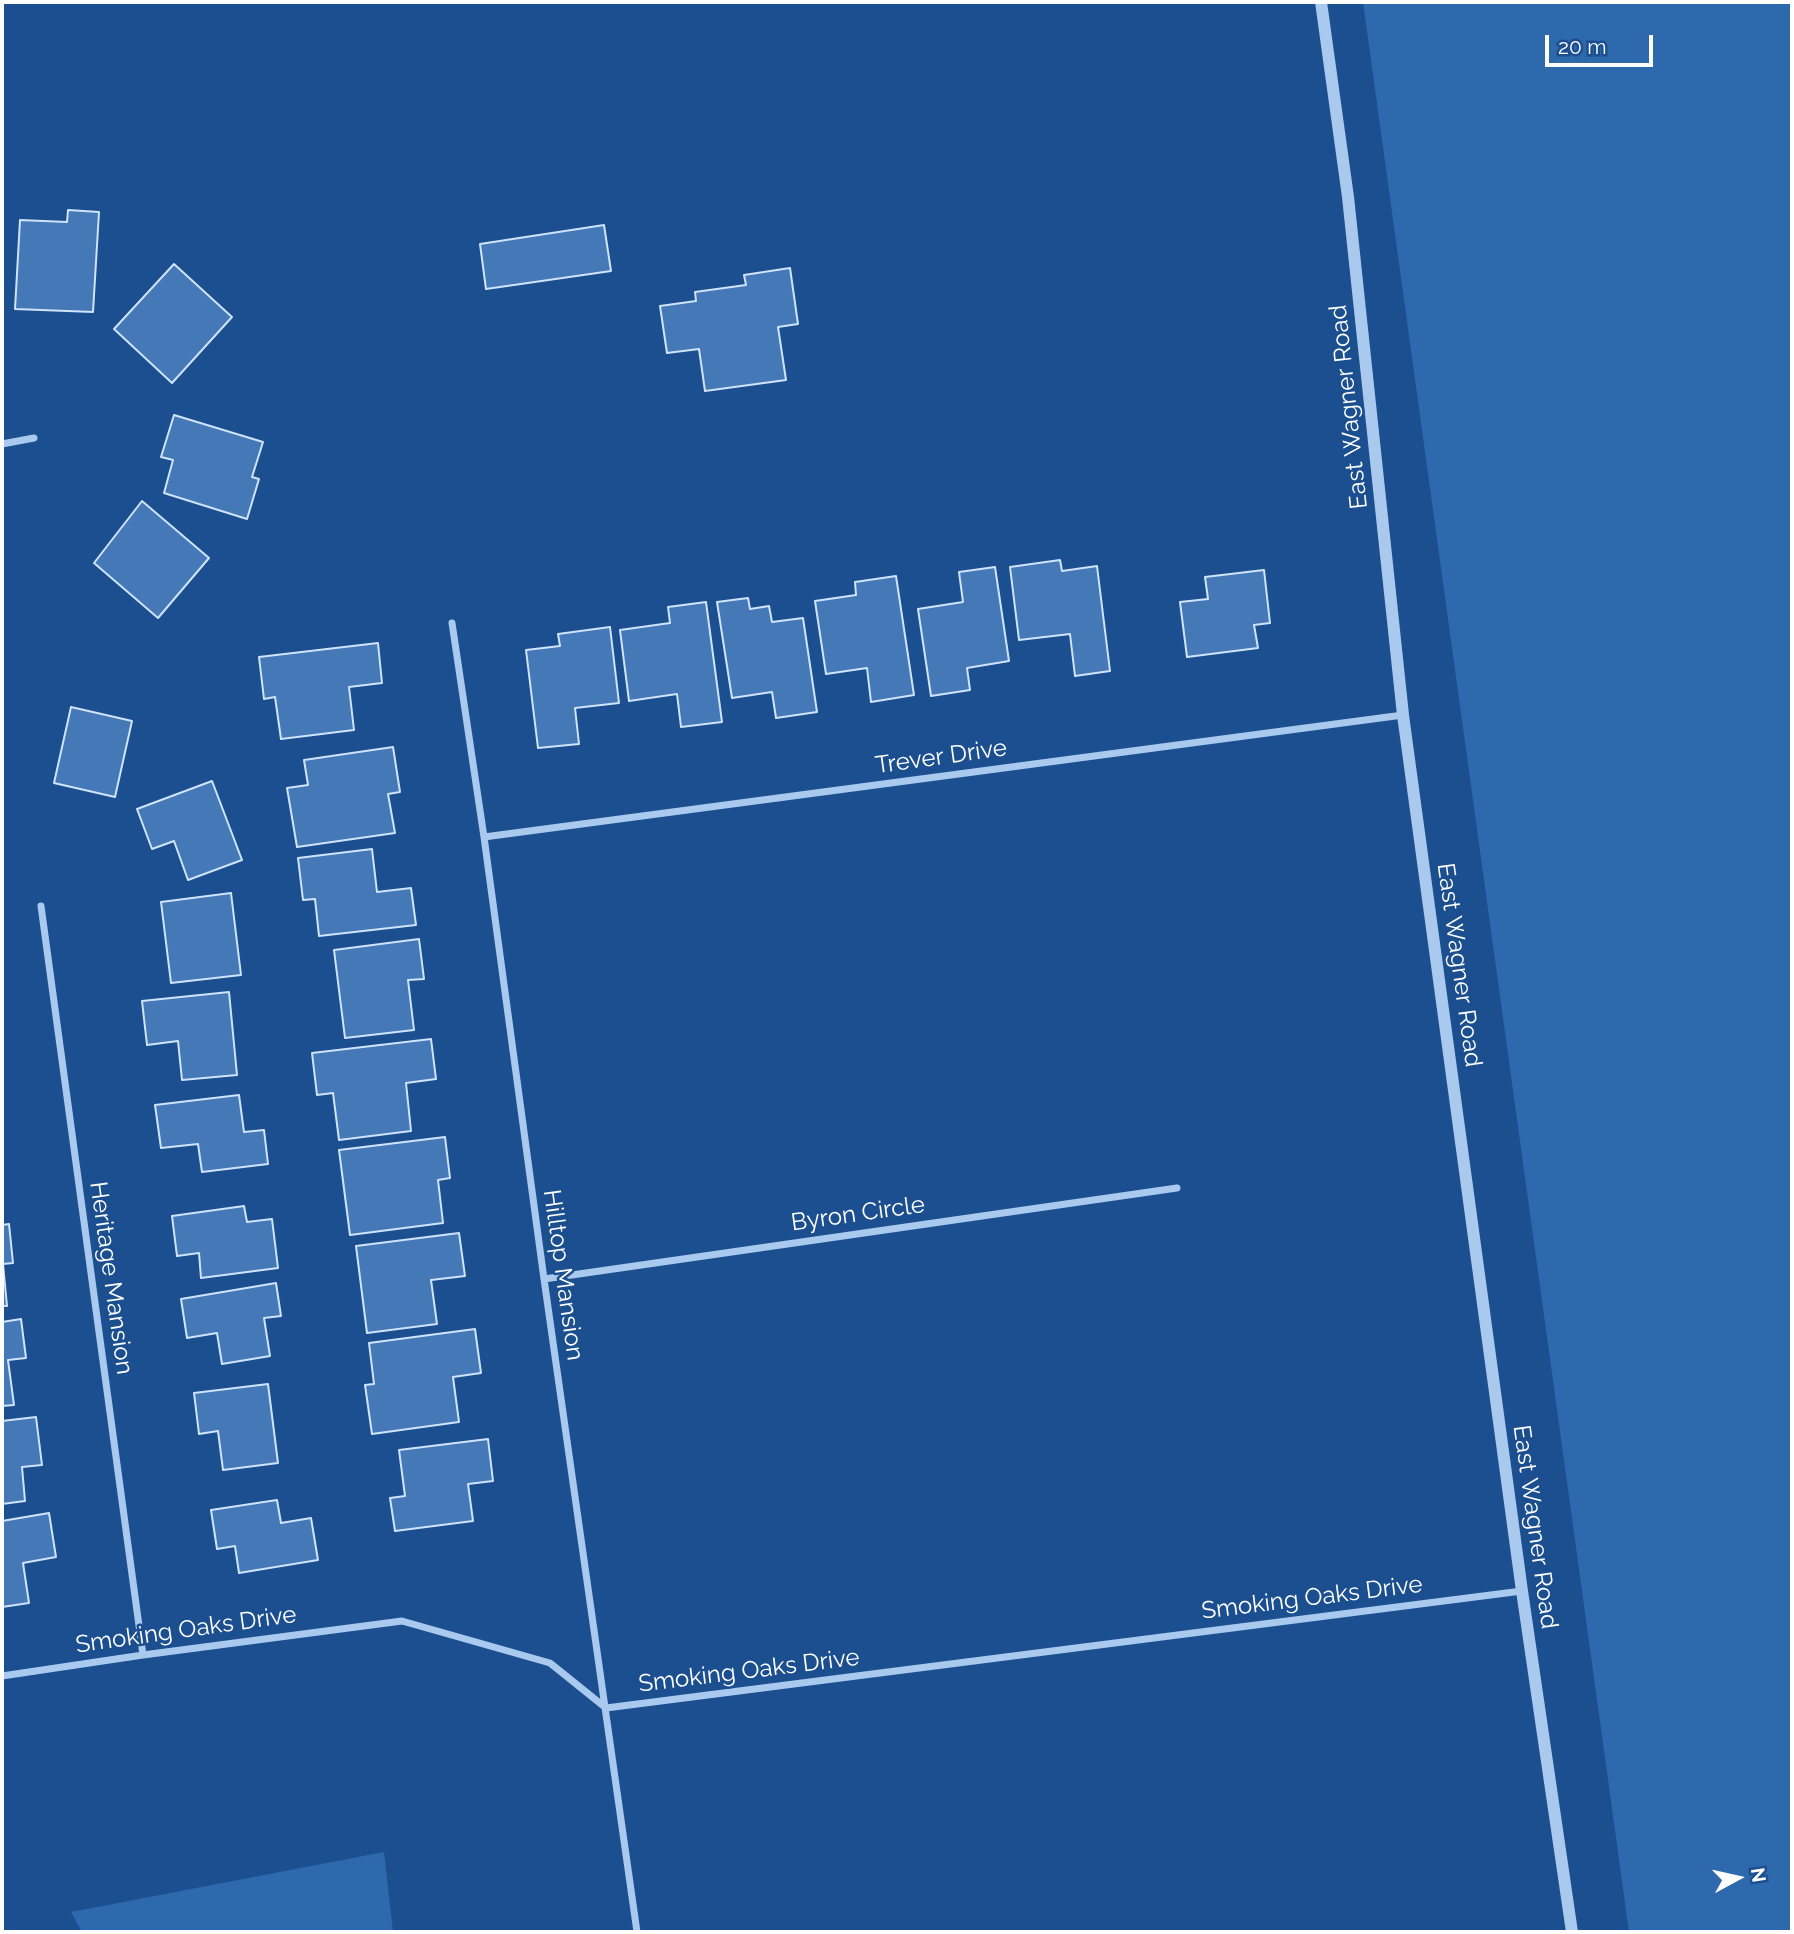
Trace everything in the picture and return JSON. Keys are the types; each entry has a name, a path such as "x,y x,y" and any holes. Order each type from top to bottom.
{"street":[{"name":"East Wagner Road","path":"1321,2 1348,197 1403,715 1522,1591 1572,1932"},
{"path":"2,444 34,438"},
{"name":"Hilltop Mansion","path":"452,623 638,1932"},
{"name":"Trever Drive","path":"484,837 1403,715"},
{"name":"Heritage Mansion","path":"41,906 143,1655"},
{"name":"Byron Circle","path":"544,1279 1177,1188"},
{"name":"Smoking Oaks Drive","path":"2,1676 402,1621 551,1663 606,1708 1522,1591"}],"shaded area":[{"path":"1363,2 1792,2 1792,1932 1629,1932"},
{"path":"384,1852 393,1932 82,1932 71,1912"}],"building":[{"path":"68,210 99,212 93,312 15,309 20,220 67,222"},
{"path":"604,225 611,271 486,289 480,244"},
{"path":"174,264 232,317 172,383 114,329"},
{"path":"790,268 798,324 778,327 786,380 705,391 699,349 667,353 660,306 696,301 695,292 746,285 744,275"},
{"path":"174,415 263,442 252,477 259,479 247,519 164,493 173,460 161,457"},
{"path":"142,501 209,558 158,618 94,563"},
{"path":"1060,560 1062,571 1097,566 1110,671 1075,676 1070,634 1019,640 1010,567"},
{"path":"995,567 1009,661 967,668 970,690 931,696 918,609 963,602 959,572"},
{"path":"1264,570 1270,623 1254,625 1258,648 1187,657 1180,602 1208,599 1205,577"},
{"path":"896,576 914,695 871,702 867,668 826,674 815,601 856,595 855,582"},
{"path":"748,598 750,609 769,606 772,622 803,618 817,712 776,718 772,692 732,698 717,602"},
{"path":"706,602 722,722 681,727 677,694 629,701 620,630 670,623 668,607"},
{"path":"610,627 619,703 575,708 579,744 538,748 526,650 560,646 558,634"},
{"path":"378,643 382,683 349,687 354,730 281,739 275,697 264,699 259,657"},
{"path":"71,707 132,721 115,797 54,783"},
{"path":"393,747 400,792 388,794 395,833 297,847 287,788 308,785 304,760"},
{"path":"212,781 242,860 188,880 174,841 152,849 137,809"},
{"path":"372,849 377,892 411,888 416,925 319,936 315,899 303,900 298,858"},
{"path":"231,893 241,975 171,983 161,902"},
{"path":"419,939 424,979 408,980 414,1030 345,1038 334,950"},
{"path":"229,992 237,1075 182,1080 178,1041 147,1045 142,1001"},
{"path":"431,1039 436,1079 406,1083 411,1131 339,1140 333,1093 317,1095 312,1053"},
{"path":"239,1095 244,1132 264,1130 268,1164 202,1172 198,1144 161,1148 155,1105"},
{"path":"445,1137 450,1178 438,1180 443,1223 350,1235 339,1150"},
{"path":"244,1206 247,1222 272,1219 278,1268 201,1278 199,1253 177,1256 172,1216"},
{"path":"9,1224 13,1263 3,1264 7,1306 2,1306 2,1225"},
{"path":"459,1233 465,1276 431,1280 437,1324 367,1333 356,1246"},
{"path":"276,1283 281,1316 264,1318 270,1356 222,1364 217,1333 187,1338 181,1299"},
{"path":"21,1319 26,1358 8,1360 14,1405 2,1406 2,1322"},
{"path":"475,1329 481,1373 453,1377 459,1422 372,1434 365,1385 374,1384 369,1343"},
{"path":"268,1384 278,1463 223,1470 218,1431 199,1434 194,1393"},
{"path":"36,1417 42,1465 22,1467 25,1501 2,1504 2,1421"},
{"path":"488,1439 493,1481 468,1484 473,1521 395,1531 390,1498 405,1496 399,1450"},
{"path":"277,1500 281,1523 311,1518 318,1560 239,1573 235,1546 217,1549 211,1510"},
{"path":"49,1513 56,1557 23,1563 29,1603 2,1607 2,1521"}]}
